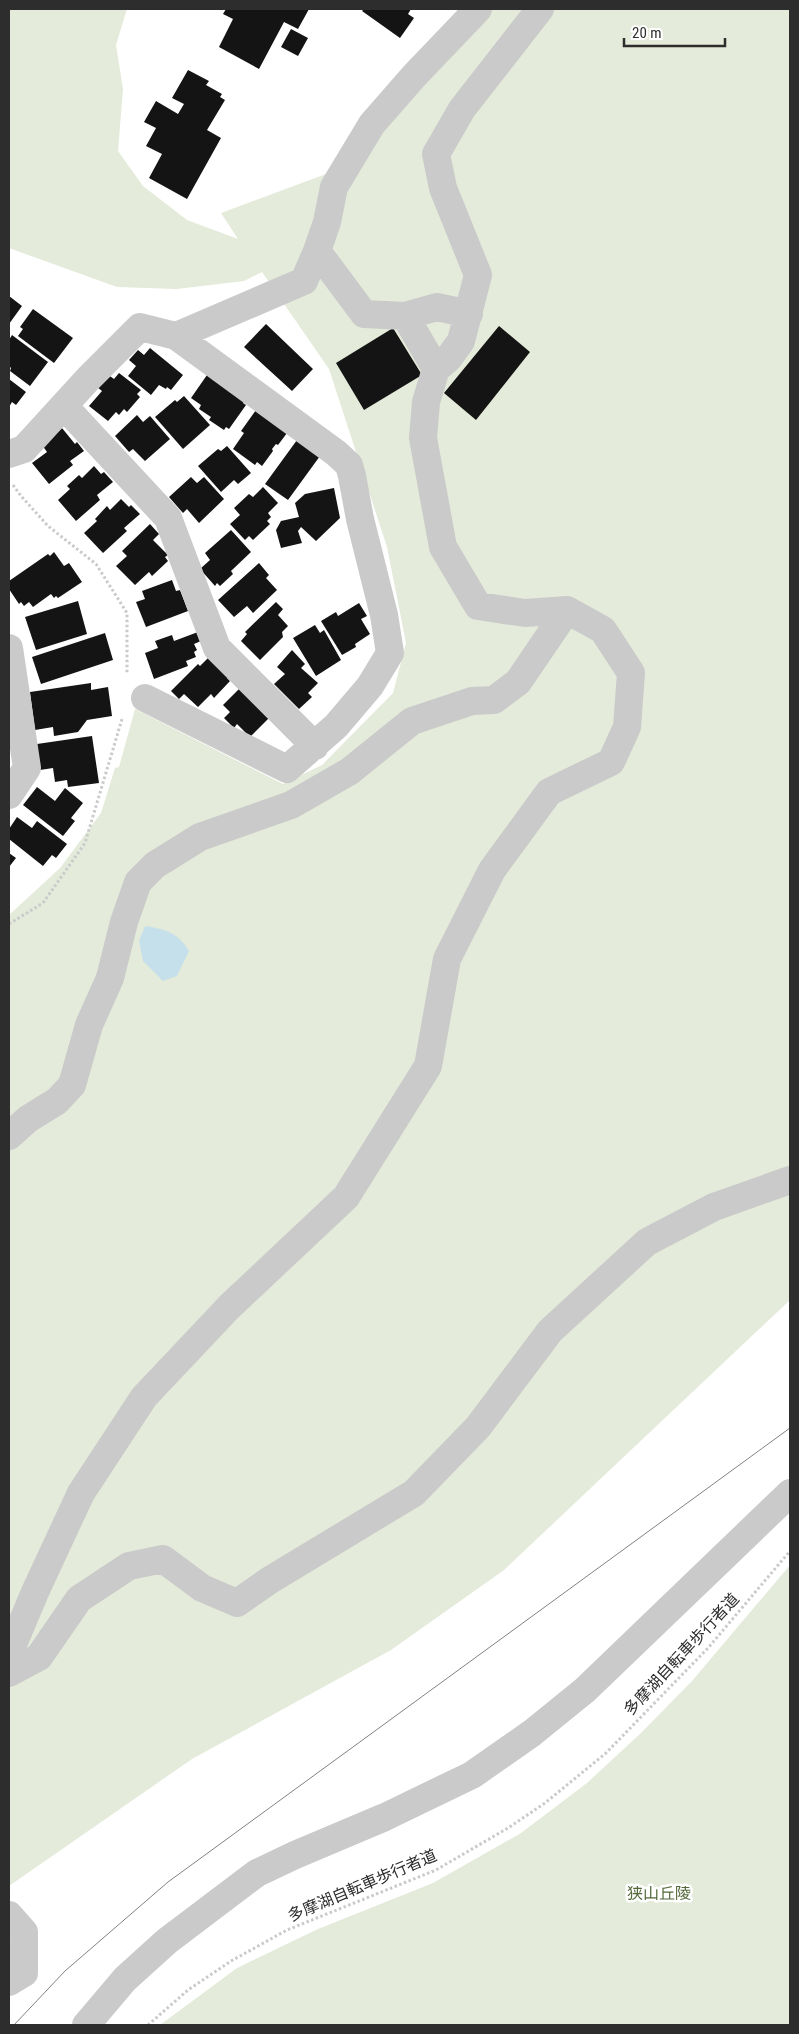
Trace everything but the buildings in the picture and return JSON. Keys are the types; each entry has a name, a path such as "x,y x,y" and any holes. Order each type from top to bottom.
{"street":[{"path":"176,336 304,281 327,222 334,187 372,124 414,76 478,9"},
{"path":"9,1654 80,1493 144,1397 229,1307 346,1198 428,1066 447,959 492,870 548,792 611,762 627,727 631,674 603,630 568,610 525,613 478,606 443,547 423,438 426,402 436,369 448,359 461,341 478,275 443,188 436,154 462,109 540,9"},
{"path":"317,251 364,314 405,316 437,307 468,314"},
{"path":"405,316 436,369"},
{"path":"14,448 64,406 140,327 176,336 336,453 348,465 384,614 390,653 370,686 336,726 287,770 145,698"},
{"path":"64,406 168,518 217,648 315,746"},
{"path":"9,1136 28,1119 57,1102 72,1085 89,1024 110,978 124,922 138,882 154,865 200,837 291,805 350,771 412,720 472,702 494,700 518,682 568,610"},
{"path":"9,648 27,768 9,794"},
{"path":"9,1673 39,1657 79,1599 129,1566 163,1558 202,1588 237,1603 270,1580 414,1493 478,1427 550,1331 647,1242 714,1207 790,1180"},
{"path":"86,2025 126,1979 167,1941 257,1873 295,1854 385,1817 472,1774 532,1733 585,1690 790,1493"},
{"path":"9,1915 24,1932 24,1973 9,1982"}],"path":[{"path":"9,478 21,496 48,526 96,564 127,613 128,676"},
{"path":"9,924 43,903 85,843 123,716"},
{"name":"多摩湖自転車歩行者道","path":"148,2025 188,1990 239,1956 287,1930 436,1870 508,1828 545,1803 606,1753 708,1648 790,1551"}],"green space":[{"path":"9,9 127,9 116,45 123,89 118,151 143,186 187,220 238,239 221,213 361,161 382,129 493,9 790,9 790,1300 504,1570 391,1650 192,1759 9,1886 9,915 60,868 101,813 115,768 119,767 135,709 283,784 322,765 393,693 406,643 387,547 329,369 262,272 244,281 177,289 117,287 9,248"},
{"name":"狭山丘陵","path":"790,1565 790,2025 160,2025 237,1968 318,1929 433,1883 521,1833 587,1783 641,1733 692,1681"}],"water":[{"path":"145,926 171,933 189,951 177,976 163,981 143,961 139,941"}],"tram line":[{"path":"14,2025 65,1971 168,1882 790,1428"}]}
